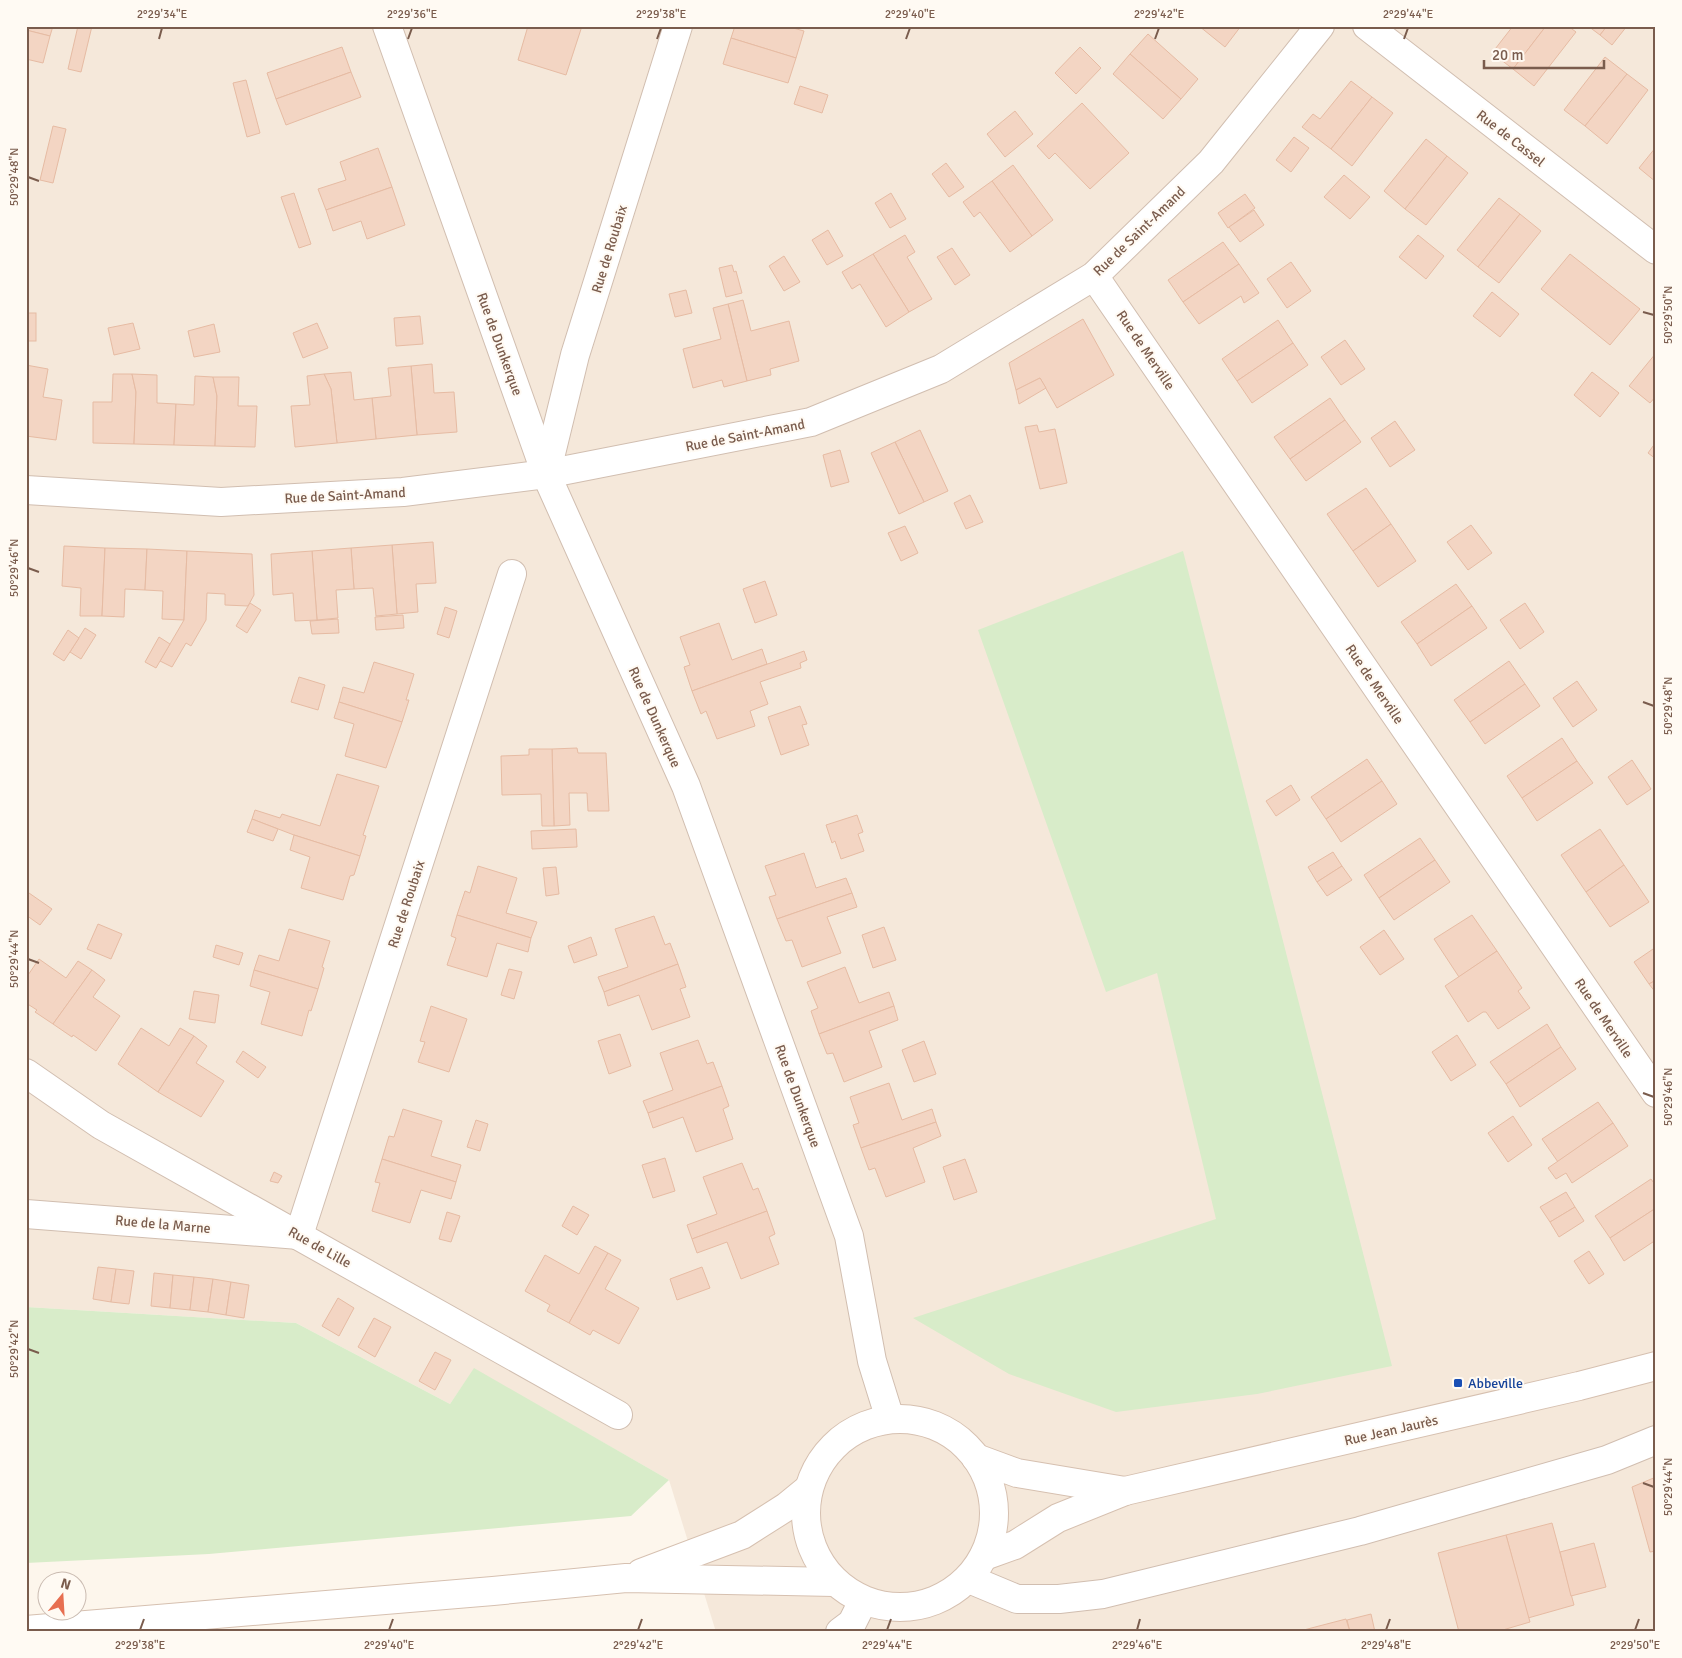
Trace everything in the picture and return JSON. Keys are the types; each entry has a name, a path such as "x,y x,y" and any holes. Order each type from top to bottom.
{"street":[{"name":"Rue de Dunkerque","path":"387,26 546,474 690,796 849,1236 872,1361 890,1419"},
{"name":"Rue de Roubaix","path":"546,474 575,355 678,26"},
{"name":"Rue de Saint-Amand","path":"26,490 221,502 403,492 546,474 810,422 941,369 1094,276 1212,162 1320,26"},
{"name":"Rue de Cassel","path":"1367,26 1656,250"},
{"name":"Rue de Merville","path":"1094,276 1656,1093"},
{"name":"Rue de Roubaix","path":"299,1235 512,574"},
{"name":"Rue de Lille","path":"26,1073 101,1125 618,1415"},
{"name":"Rue de la Marne","path":"26,1214 299,1235"},
{"name":"Rue Jean Jaurès","path":"984,1556 1014,1545 1058,1518 1125,1491 1579,1386 1656,1366"},
{"path":"890,1419 914,1420 939,1427 960,1440 976,1458 989,1480 994,1506 993,1532 984,1556 969,1578 951,1593 930,1603 908,1607 885,1607 863,1600 834,1582 821,1566 808,1535 805,1508 808,1489 820,1463 838,1441 862,1426 890,1419"},
{"path":"969,1578 1017,1598 1058,1599 1103,1594 1360,1531 1607,1460 1656,1440"},
{"name":"Rue Jean Jaurès","path":"976,1458 1017,1473 1125,1491"},
{"path":"626,1578 742,1535 786,1507 808,1489"},
{"path":"26,1630 626,1578 834,1582"},
{"path":"840,1632 852,1623 863,1600"}],"shaded area":[{"path":"26,26 1656,26 1656,1632 716,1632 669,1480 474,1369 450,1404 296,1323 26,1307"}],"green space":[{"path":"1183,551 1392,1366 1257,1394 1116,1412 1009,1374 913,1318 1216,1219 1157,973 1106,992 978,630"},
{"path":"26,1307 296,1323 450,1404 474,1368 669,1480 631,1516 209,1554 26,1563"}],"building":[{"path":"26,26 53,26 50,36 26,30"},
{"path":"78,26 92,26 81,72 68,69"},
{"path":"528,26 582,26 566,75 518,60"},
{"path":"735,26 786,26 804,31 796,58 731,38"},
{"path":"1199,26 1241,26 1225,47"},
{"path":"1513,26 1546,26 1513,69 1492,53"},
{"path":"1546,26 1568,26 1576,32 1534,86 1513,69"},
{"path":"1588,26 1607,26 1600,35"},
{"path":"1607,26 1627,26 1612,45 1600,35"},
{"path":"26,30 50,36 43,63 26,59"},
{"path":"1148,34 1198,79 1181,99 1130,54"},
{"path":"731,38 796,58 788,83 723,64"},
{"path":"342,47 351,72 276,99 267,73"},
{"path":"1080,47 1101,68 1076,94 1055,73"},
{"path":"1130,54 1181,99 1163,119 1113,74"},
{"path":"1605,57 1627,74 1585,126 1564,110"},
{"path":"351,72 361,97 286,125 276,99"},
{"path":"1627,74 1648,90 1607,144 1585,126"},
{"path":"246,80 260,133 247,137 233,83"},
{"path":"1351,81 1372,97 1331,149 1302,127 1313,114 1320,119"},
{"path":"800,86 828,95 822,113 794,104"},
{"path":"1372,97 1393,113 1352,166 1331,149"},
{"path":"1082,103 1129,153 1090,189 1055,153 1049,159 1037,146"},
{"path":"1015,111 1033,134 1005,157 987,134"},
{"path":"53,126 66,129 53,183 40,180"},
{"path":"1294,137 1309,148 1291,172 1276,160"},
{"path":"1426,139 1447,156 1405,209 1384,191"},
{"path":"1656,147 1656,182 1639,168"},
{"path":"378,148 392,187 326,210 318,189 346,180 340,162"},
{"path":"1447,156 1468,173 1426,225 1405,209"},
{"path":"946,163 964,187 949,197 932,174"},
{"path":"1013,165 1053,220 1032,236 992,181"},
{"path":"1344,175 1370,197 1350,219 1324,197"},
{"path":"992,181 1032,236 1010,252 980,212 974,217 963,202"},
{"path":"392,187 405,225 367,239 361,221 333,231 326,210"},
{"path":"294,193 311,244 299,248 281,197"},
{"path":"891,193 906,219 890,228 875,203"},
{"path":"1245,194 1255,208 1228,228 1218,213"},
{"path":"1499,198 1520,214 1478,267 1457,250"},
{"path":"1254,210 1264,225 1240,242 1229,227"},
{"path":"1520,214 1541,231 1499,283 1478,267"},
{"path":"828,230 843,256 827,265 812,240"},
{"path":"905,235 915,252 907,257 932,299 909,312 873,254"},
{"path":"1418,235 1444,256 1426,279 1399,257"},
{"path":"1223,242 1239,264 1183,302 1168,280"},
{"path":"952,248 970,275 955,285 937,257"},
{"path":"873,254 909,312 886,327 860,284 852,289 842,272"},
{"path":"1570,254 1640,309 1610,345 1541,289"},
{"path":"784,256 800,282 784,291 769,266"},
{"path":"1291,262 1311,291 1287,308 1267,279"},
{"path":"1239,264 1259,293 1244,303 1241,296 1199,324 1183,302"},
{"path":"732,265 734,272 736,271 742,293 726,297 719,268"},
{"path":"686,290 692,313 675,317 669,294"},
{"path":"1492,292 1519,314 1500,337 1473,316"},
{"path":"743,300 751,331 789,321 799,361 770,369 771,375 747,381 728,304"},
{"path":"728,304 747,381 724,387 722,380 693,388 683,349 721,339 713,308"},
{"path":"26,313 36,313 36,341 26,341"},
{"path":"420,316 423,344 396,346 394,318"},
{"path":"1083,319 1114,375 1057,408 1040,378 1016,390 1009,363"},
{"path":"1278,320 1293,343 1237,381 1222,359"},
{"path":"133,323 140,349 114,355 108,328"},
{"path":"317,323 328,348 303,358 293,333"},
{"path":"214,324 220,352 194,357 188,331"},
{"path":"1345,340 1365,369 1341,385 1321,357"},
{"path":"1293,343 1308,365 1252,403 1237,381"},
{"path":"1656,353 1656,396 1650,403 1629,386"},
{"path":"432,364 434,393 454,392 457,432 417,435 411,366"},
{"path":"26,365 48,369 43,397 62,400 56,440 26,436"},
{"path":"411,366 417,435 376,439 372,398 391,396 388,368"},
{"path":"351,372 354,400 372,398 376,439 337,443 331,389 324,374"},
{"path":"1592,372 1619,393 1600,417 1574,395"},
{"path":"113,374 132,374 136,392 134,444 93,443 93,402 112,402"},
{"path":"132,374 157,375 157,403 176,404 174,445 134,444 136,392"},
{"path":"324,374 331,389 337,443 295,447 291,406 310,405 307,376"},
{"path":"195,376 213,377 217,396 215,446 174,445 176,404 194,405"},
{"path":"213,377 239,377 238,406 257,406 255,447 215,446 217,396"},
{"path":"1040,378 1046,388 1019,404 1016,390"},
{"path":"1330,398 1345,420 1290,459 1274,437"},
{"path":"1345,420 1361,442 1306,481 1290,459"},
{"path":"1395,421 1415,450 1390,467 1371,438"},
{"path":"1037,425 1039,432 1055,429 1067,483 1040,489 1025,427"},
{"path":"920,430 948,491 924,502 895,442"},
{"path":"895,442 924,502 899,514 871,453"},
{"path":"1656,442 1656,459 1648,453"},
{"path":"840,450 849,482 831,487 823,455"},
{"path":"1366,488 1391,524 1353,551 1327,514"},
{"path":"970,495 983,522 966,529 954,503"},
{"path":"1391,524 1416,561 1378,587 1353,551"},
{"path":"1471,525 1492,553 1468,570 1447,542"},
{"path":"905,526 918,553 901,561 888,533"},
{"path":"433,542 436,583 416,584 418,612 397,614 392,545"},
{"path":"392,545 397,614 376,616 373,588 354,589 351,548"},
{"path":"64,546 105,548 102,616 80,616 81,588 62,586"},
{"path":"105,548 147,549 145,590 125,589 124,617 102,616"},
{"path":"351,548 354,589 336,590 338,618 317,620 312,551"},
{"path":"147,549 187,551 184,620 162,619 163,591 145,590"},
{"path":"187,551 252,554 254,595 248,606 225,605 225,594 207,593 206,620 191,646 186,643 172,667 160,661 184,620"},
{"path":"312,551 317,620 295,621 293,593 273,595 271,554"},
{"path":"765,581 777,615 755,623 743,589"},
{"path":"1456,584 1472,606 1417,644 1401,622"},
{"path":"250,603 261,610 247,633 236,626"},
{"path":"1525,603 1544,632 1520,649 1500,620"},
{"path":"1472,606 1487,628 1431,666 1417,644"},
{"path":"445,607 457,611 449,638 437,634"},
{"path":"403,615 404,628 376,630 375,617"},
{"path":"338,619 339,633 312,634 310,621"},
{"path":"719,623 732,660 762,649 767,664 692,691 684,667 690,665 680,637"},
{"path":"85,628 96,635 81,659 70,652"},
{"path":"68,630 79,638 64,661 53,654"},
{"path":"159,637 170,644 156,668 145,662"},
{"path":"804,651 807,660 800,663 801,668 760,682 768,704 750,711 755,726 717,739 706,711 701,714 692,691"},
{"path":"1509,661 1525,684 1470,722 1454,700"},
{"path":"374,662 414,674 402,722 339,702 343,687 364,693"},
{"path":"299,677 325,685 318,710 291,702"},
{"path":"1577,681 1597,710 1573,727 1553,698"},
{"path":"1525,684 1540,706 1485,744 1470,722"},
{"path":"339,702 402,722 386,768 345,756 354,724 334,718"},
{"path":"800,706 807,724 802,725 809,745 781,755 768,717"},
{"path":"1562,738 1577,761 1522,798 1507,776"},
{"path":"577,748 578,753 606,753 609,811 588,811 587,793 569,793 570,825 554,826 552,749"},
{"path":"529,749 552,749 554,826 542,826 541,794 502,795 501,756 529,755"},
{"path":"1367,759 1382,781 1326,819 1311,797"},
{"path":"1632,760 1651,789 1627,805 1608,777"},
{"path":"1577,761 1593,783 1537,821 1522,798"},
{"path":"337,774 379,786 363,835 366,836 360,856 294,835 252,819 255,810 280,818 282,814 320,826"},
{"path":"1382,781 1397,804 1341,842 1326,819"},
{"path":"1291,785 1300,800 1276,816 1266,801"},
{"path":"857,815 863,832 858,834 864,851 841,859 835,841 832,843 826,825"},
{"path":"252,819 278,829 273,841 247,832"},
{"path":"576,829 577,847 532,849 531,831"},
{"path":"1600,829 1624,865 1586,892 1561,855"},
{"path":"294,835 360,856 354,875 350,876 343,900 301,888 310,857 290,850"},
{"path":"1420,838 1435,860 1379,898 1364,875"},
{"path":"1333,852 1342,866 1317,882 1308,867"},
{"path":"804,853 816,888 846,878 852,893 777,919 769,897 776,895 765,866"},
{"path":"1435,860 1450,882 1394,920 1379,898"},
{"path":"1624,865 1649,902 1610,927 1586,892"},
{"path":"478,866 517,878 506,913 537,922 531,938 457,915 465,891 470,893"},
{"path":"1342,866 1352,880 1327,896 1317,882"},
{"path":"556,867 559,894 546,896 543,868"},
{"path":"29,893 52,909 40,925 26,915 26,896"},
{"path":"852,893 857,907 827,917 841,953 802,967 792,940 786,941 777,919"},
{"path":"457,915 531,938 528,952 497,943 487,977 447,965 456,938 451,936"},
{"path":"1472,915 1497,951 1459,977 1434,939"},
{"path":"654,916 665,945 670,943 678,964 604,992 598,977 628,967 615,929"},
{"path":"98,924 122,934 111,959 87,949"},
{"path":"884,927 896,960 873,968 862,935"},
{"path":"289,929 330,941 318,989 254,970 259,955 279,961"},
{"path":"1384,930 1404,959 1380,975 1360,947"},
{"path":"591,937 597,955 574,963 568,946"},
{"path":"216,945 243,953 239,965 213,957"},
{"path":"1656,947 1656,980 1649,984 1634,962"},
{"path":"1497,951 1522,988 1518,991 1530,1008 1498,1029 1486,1012 1468,1022 1445,986"},
{"path":"39,959 66,978 78,961 92,970 53,1024 35,1012 37,1010 26,1003 26,978"},
{"path":"678,964 686,987 680,989 690,1017 652,1030 639,995 608,1006 604,992"},
{"path":"845,967 859,1003 889,992 894,1006 819,1034 811,1011 818,1008 807,982"},
{"path":"509,969 522,972 514,999 501,995"},
{"path":"92,970 105,980 93,997 120,1016 96,1051 53,1024"},
{"path":"254,970 318,989 311,1011 309,1010 302,1036 261,1024 270,992 250,986"},
{"path":"1656,980 1656,993 1649,984"},
{"path":"194,991 219,995 215,1023 189,1019"},
{"path":"431,1006 467,1019 449,1072 418,1062 425,1042 420,1041"},
{"path":"894,1006 898,1020 869,1031 882,1067 844,1082 833,1053 827,1054 819,1034"},
{"path":"1547,1024 1561,1047 1506,1084 1490,1062"},
{"path":"141,1028 169,1046 180,1028 194,1036 158,1092 118,1064"},
{"path":"620,1034 631,1066 609,1074 598,1041"},
{"path":"1457,1035 1476,1065 1451,1081 1432,1052"},
{"path":"194,1036 207,1046 196,1063 224,1081 201,1117 158,1092"},
{"path":"698,1040 707,1064 713,1062 722,1086 648,1113 643,1101 673,1090 660,1053"},
{"path":"924,1041 936,1074 914,1082 902,1050"},
{"path":"1561,1047 1576,1069 1520,1107 1506,1084"},
{"path":"243,1051 266,1067 258,1078 236,1062"},
{"path":"889,1083 902,1120 932,1109 936,1122 861,1148 853,1125 859,1123 850,1097"},
{"path":"722,1086 729,1106 723,1109 733,1139 696,1152 683,1117 653,1128 648,1113"},
{"path":"1598,1102 1613,1123 1558,1162 1542,1139"},
{"path":"403,1109 442,1121 431,1156 461,1165 456,1182 382,1159 389,1136 394,1137"},
{"path":"1513,1116 1532,1145 1508,1162 1488,1133"},
{"path":"476,1120 488,1124 480,1151 467,1147"},
{"path":"936,1122 941,1136 913,1148 925,1182 886,1197 875,1168 869,1170 861,1148"},
{"path":"1613,1123 1628,1146 1572,1183 1566,1173 1556,1179 1548,1168"},
{"path":"665,1158 675,1191 653,1198 642,1165"},
{"path":"382,1159 456,1182 451,1199 421,1190 410,1223 372,1211 380,1183 375,1182"},
{"path":"965,1159 977,1192 954,1200 943,1167"},
{"path":"742,1163 753,1190 758,1188 767,1211 692,1239 687,1225 717,1214 703,1177"},
{"path":"274,1172 282,1176 278,1183 270,1181"},
{"path":"1651,1179 1656,1186 1656,1208 1610,1238 1595,1216"},
{"path":"1566,1192 1575,1207 1550,1222 1540,1207"},
{"path":"573,1206 589,1215 577,1235 562,1226"},
{"path":"1575,1207 1584,1221 1559,1237 1550,1222"},
{"path":"1656,1208 1656,1240 1624,1261 1610,1238"},
{"path":"767,1211 775,1234 769,1237 779,1264 741,1279 727,1242 697,1253 692,1239"},
{"path":"447,1212 460,1216 451,1242 439,1239"},
{"path":"595,1246 608,1253 569,1323 547,1311 550,1305 525,1291 545,1255 579,1274"},
{"path":"1589,1251 1604,1274 1589,1284 1574,1261"},
{"path":"608,1253 621,1260 605,1289 639,1308 619,1344 593,1330 590,1335 569,1323"},
{"path":"98,1267 116,1269 111,1302 93,1299"},
{"path":"702,1267 710,1288 677,1300 670,1279"},
{"path":"116,1269 134,1271 129,1304 111,1302"},
{"path":"154,1273 173,1275 170,1308 151,1306"},
{"path":"173,1275 194,1277 190,1310 170,1308"},
{"path":"194,1277 213,1279 208,1312 190,1310"},
{"path":"213,1279 231,1282 226,1315 208,1312"},
{"path":"231,1282 249,1285 244,1318 226,1315"},
{"path":"338,1298 354,1308 339,1336 322,1326"},
{"path":"374,1318 391,1327 375,1357 358,1347"},
{"path":"435,1352 451,1360 435,1390 419,1381"},
{"path":"1656,1477 1656,1551 1650,1552 1632,1487"},
{"path":"1552,1523 1574,1605 1528,1618 1506,1535"},
{"path":"1506,1535 1530,1622 1496,1632 1459,1632 1438,1553"},
{"path":"1594,1543 1606,1587 1571,1596 1560,1552"},
{"path":"1371,1614 1375,1632 1350,1632 1347,1620"},
{"path":"1346,1619 1350,1632 1296,1632"}],"place":[{"name":"Abbeville","path":"1458,1383"}]}
